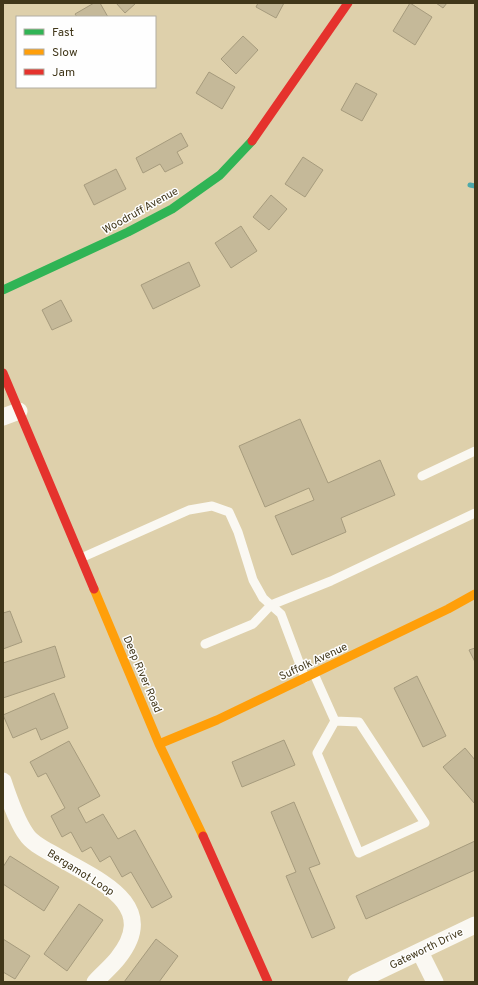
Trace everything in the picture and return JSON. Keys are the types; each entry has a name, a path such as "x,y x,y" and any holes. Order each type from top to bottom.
{"street":[{"name":"Woodruff Avenue","path":"3,290 128,232 172,209 220,175 256,137 348,3"},
{"name":"Deep River Road","path":"3,373 159,744 219,870 268,982"},
{"path":"3,417 19,411"},
{"name":"Suffolk Avenue","path":"159,744 217,720 314,674 448,610 475,594"},
{"name":"Bergamot Loop","path":"3,781 26,835 47,851 110,888 125,901 133,918 130,938 118,958 94,982"},
{"name":"Gateworth Drive","path":"356,982 475,925"},
{"path":"420,952 435,982"}],"lane":[{"path":"422,476 475,451"},
{"path":"81,558 189,510 212,506 229,512 238,532 253,580 263,598 281,614 305,678"},
{"path":"205,644 253,624 271,605 331,581 475,513"},
{"path":"314,674 334,721"},
{"path":"334,721 359,722 425,823 359,852 317,754 334,721"}],"building":[{"path":"94,3 100,3 107,16 76,16 75,14"},
{"path":"116,3 136,3 125,13"},
{"path":"258,3 284,3 276,18 256,7"},
{"path":"410,3 432,17 415,45 393,31"},
{"path":"436,3 447,3 443,8"},
{"path":"243,36 258,50 236,74 221,59"},
{"path":"209,72 235,87 222,109 196,93"},
{"path":"356,83 377,94 362,121 341,110"},
{"path":"181,133 188,146 177,152 183,163 165,172 160,164 143,173 136,158"},
{"path":"303,157 323,170 305,197 285,184"},
{"path":"116,169 126,189 94,205 84,185"},
{"path":"271,195 287,209 269,230 253,217"},
{"path":"241,226 257,251 231,268 215,243"},
{"path":"189,262 200,286 153,309 141,285"},
{"path":"61,300 72,321 52,330 42,310"},
{"path":"300,419 328,483 380,460 395,495 341,518 346,532 292,555 275,516 314,500 309,488 265,507 239,446"},
{"path":"10,611 22,642 3,649 3,613"},
{"path":"55,646 65,677 3,698 3,663"},
{"path":"475,648 475,662 469,650"},
{"path":"417,676 446,736 423,747 394,688"},
{"path":"54,693 68,728 41,740 36,728 13,738 3,715"},
{"path":"284,740 295,765 242,787 232,762"},
{"path":"69,741 100,796 78,808 86,823 103,814 118,839 135,830 172,897 152,908 131,872 122,877 110,856 100,862 91,847 82,852 71,832 62,837 51,816 65,808 46,773 38,777 30,762"},
{"path":"465,748 475,760 475,804 443,767"},
{"path":"294,802 320,864 309,868 335,928 312,938 286,876 296,872 271,812"},
{"path":"475,841 475,870 366,919 356,896"},
{"path":"10,856 59,887 44,911 3,884 3,867"},
{"path":"79,904 103,920 67,971 44,954"},
{"path":"3,939 30,956 15,979 3,972"},
{"path":"156,939 178,956 159,982 124,982"}],"waterway":[{"path":"470,185 475,186"}],"traffic: fast":[{"path":"3,290 128,232 172,209 220,175 252,141"}],"traffic: slow":[{"path":"94,589 159,744 203,836"},
{"path":"159,744 217,720 448,609 475,594"}],"traffic: jam":[{"path":"252,141 348,3"},
{"path":"3,373 94,589"},
{"path":"203,836 268,982"}]}
